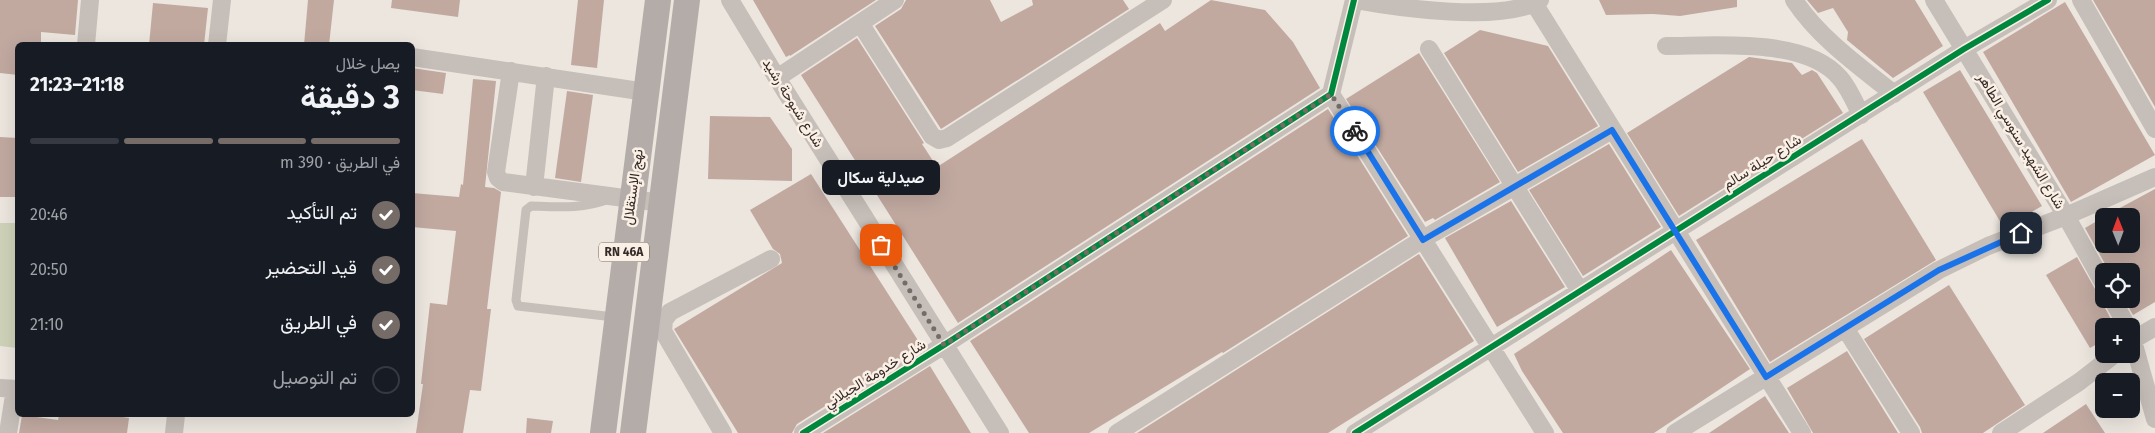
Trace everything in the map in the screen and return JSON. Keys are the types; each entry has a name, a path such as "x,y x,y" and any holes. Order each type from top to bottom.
{"main road":[{"name":"نهج الإستقلال","path":"603,433 616,318 623,198 646,92 658,0"},
{"name":"RN 46A","path":"633,433 687,0"}],"street":[{"path":"86,42 90,0"},
{"path":"217,42 222,0"},
{"name":"شارع شبوحة رشيد","path":"730,0 1000,433"},
{"path":"777,78 896,0"},
{"path":"860,23 932,136 938,140 947,138 1163,0"},
{"path":"1545,433 1331,94 1355,0 1394,7 1445,11 1498,11 1536,1 1612,130 1802,433"},
{"path":"1794,0 1804,15 1841,51 1893,94"},
{"name":"شارع الشهيد سنوسي الطاهر","path":"1934,0 2066,216 2095,268"},
{"name":"شارع حيلة سالم","path":"1355,433 1490,346 1865,113 1964,49 2048,0"},
{"path":"2081,0 2155,129"},
{"path":"1666,46 1739,46 1801,53 1818,60 1840,77 1865,113"},
{"path":"1429,49 1580,291"},
{"path":"415,58 646,92"},
{"path":"511,71 496,172 498,178 503,182 534,187 662,203"},
{"path":"534,187 546,76"},
{"name":"شارع خدومة الجيلاني","path":"803,433 944,345 1331,94"},
{"path":"1117,433 1423,240 1612,130"},
{"path":"1676,433 1939,270 1988,246 2066,216 2155,177"},
{"path":"723,433 663,331 664,320 670,312 771,259"},
{"path":"2140,332 2155,326"},
{"path":"1845,328 1910,433"},
{"path":"2001,433 2079,382 2103,363"},
{"path":"2139,363 2155,419"},
{"path":"8,433 11,388"},
{"path":"174,433 176,417"}],"lane":[{"path":"616,318 518,306 516,300 526,210 531,206 574,208 623,198"}],"green space":[{"path":"0,223 15,223 15,348 0,346"}],"building":[{"path":"0,0 78,0 75,35 41,32 41,42 15,42 15,75 0,73"},
{"path":"308,0 334,0 329,42 304,42"},
{"path":"392,0 460,0 458,17 391,8"},
{"path":"578,0 604,0 597,68 571,65"},
{"path":"753,0 876,0 786,57"},
{"path":"906,0 990,0 1001,22 1033,5 1032,0 1123,0 1129,9 941,129 875,26 901,9"},
{"path":"1211,0 1265,10 1293,42 1320,88 958,323 801,75 857,38 924,143 922,144 937,167 1160,23 1165,31"},
{"path":"1599,0 1737,0 1737,7 1680,16 1653,14 1606,15"},
{"path":"1807,0 1915,0 1943,46 1893,78 1847,40 1848,32 1833,8 1818,13"},
{"path":"2093,0 2155,0 2155,107 2139,79"},
{"path":"2065,2 2155,155 2071,202 1983,52"},
{"path":"153,3 208,8 204,42 149,42"},
{"path":"1480,30 1548,46 1598,126 1518,172 1444,53"},
{"path":"1419,53 1500,182 1435,220 1433,218 1425,222 1346,99"},
{"path":"1749,57 1792,63 1802,75 1812,70 1817,73 1843,113 1679,216 1627,133"},
{"path":"415,68 446,73 443,94 415,90"},
{"path":"1960,70 2042,206 2004,228 1923,92"},
{"path":"473,79 496,81 485,187 494,188 501,192 487,309 491,309 481,391 470,390 463,433 416,433 423,384 421,384 430,303 447,305 456,231 415,227 415,193 459,197 461,184 463,185"},
{"path":"567,91 593,95 581,182 555,178"},
{"path":"1328,109 1408,236 1223,353 1089,433 1029,433 970,341"},
{"path":"710,116 770,117 792,149 792,181 708,179"},
{"path":"0,137 15,138 15,197 0,197"},
{"path":"1862,139 1936,260 1770,362 1696,240"},
{"path":"1609,144 1661,227 1583,276 1529,190"},
{"path":"811,174 921,345 797,424 792,433 738,433 674,329 782,263 780,254 773,249 750,210"},
{"path":"2155,189 2155,302 2133,315 2129,308 2140,308 2140,263 2105,263 2099,253 2140,253 2140,208 2120,208"},
{"path":"1511,201 1565,287 1497,327 1445,238"},
{"path":"2095,222 2095,246 2085,228"},
{"path":"1671,250 1750,369 1654,433 1563,433 1522,371 1514,354"},
{"path":"1419,254 1474,341 1328,433 1137,433"},
{"path":"2077,257 2095,289 2095,308 2105,308 2110,318 2095,318 2095,345 2090,348 2046,275"},
{"path":"1949,285 2025,405 1983,433 1922,433 1864,339"},
{"path":"1847,351 1898,433 1813,433 1787,388"},
{"path":"930,366 971,433 823,433"},
{"path":"1765,396 1789,433 1709,433"},
{"path":"2086,404 2105,433 2043,433"},
{"path":"22,417 58,420 59,417 129,418 127,433 19,433"},
{"path":"527,418 553,421 551,433 526,433"}],"cycle path":[{"path":"803,433 944,345 1331,94 1354,0"},
{"path":"1355,433 1964,49 2048,0"}],"way so far":[{"path":"881,245 944,345 1331,94 1355,131"}],"place":[{"name":"صيدلية سكال","path":"881,245"}],"route":[{"path":"1355,131 1423,240 1612,130 1766,377 1939,270 1988,246 2021,233"}]}
